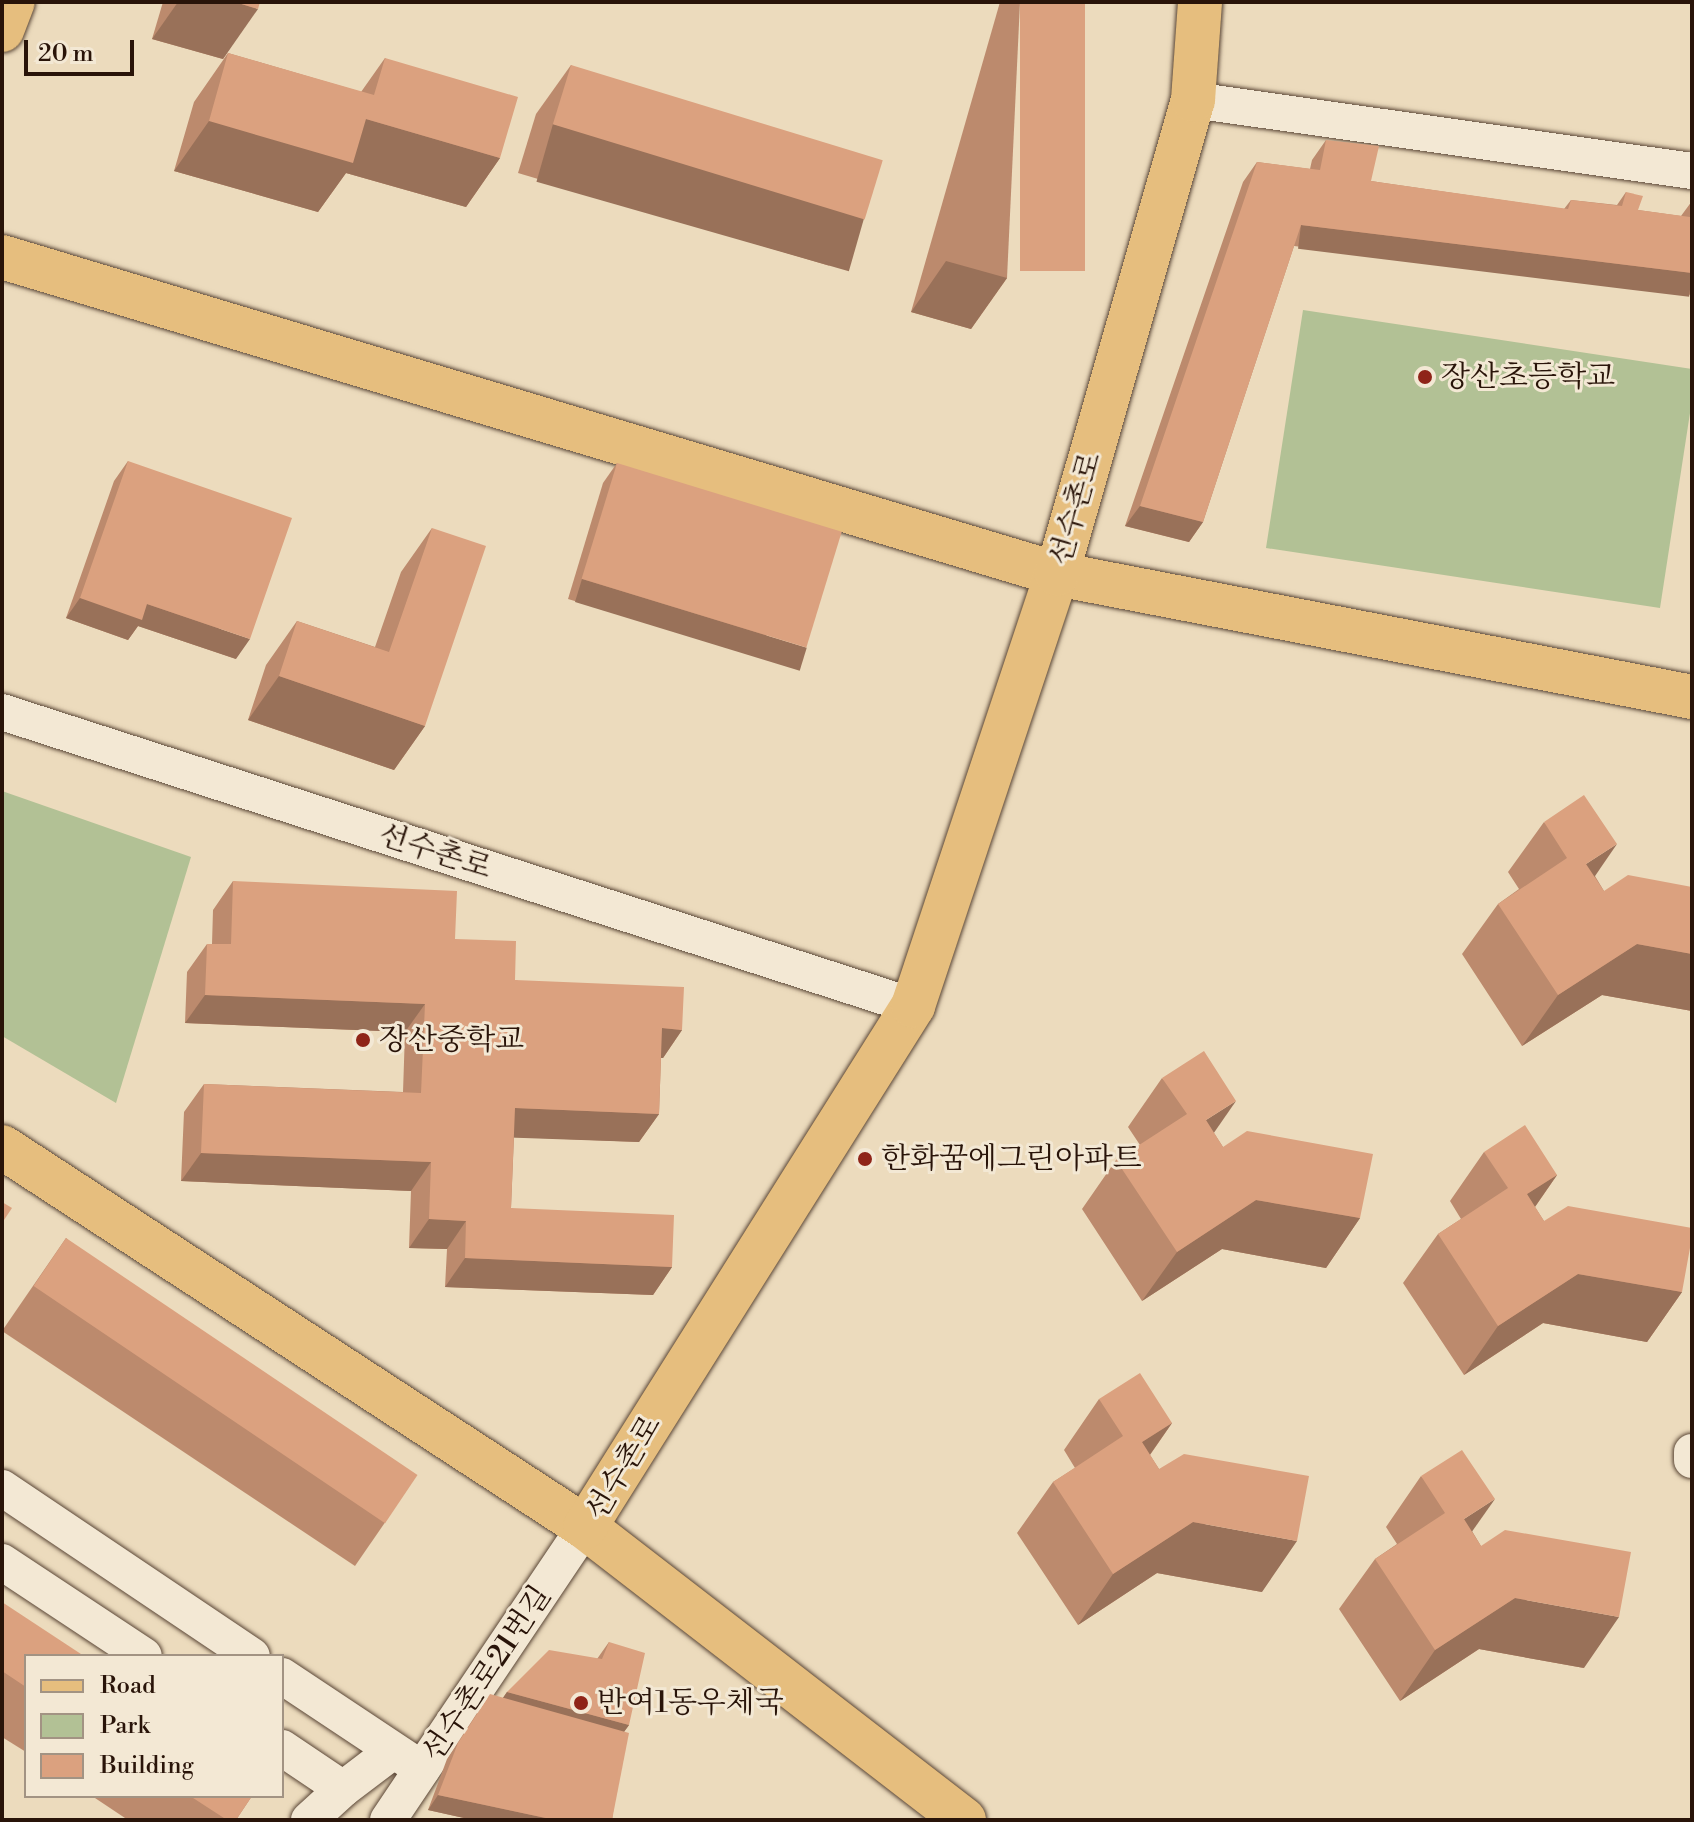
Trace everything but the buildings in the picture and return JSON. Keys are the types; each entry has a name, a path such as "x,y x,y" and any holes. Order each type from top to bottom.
{"main road":[{"path":"2,30 13,2"},
{"name":"선수촌로","path":"961,1819 585,1527 913,1006 1057,574 1193,100 1200,2"},
{"path":"2,257 1057,574 1692,697"},
{"path":"2,1147 585,1527"}],"street":[{"path":"1193,100 1692,171"},
{"name":"선수촌로","path":"2,712 913,1006"},
{"path":"1692,1452 1692,1460"},
{"path":"2,1488 249,1654"},
{"name":"선수촌로21번길","path":"388,1820 408,1760 585,1527"},
{"path":"2,1562 141,1654"},
{"path":"284,1677 408,1760"},
{"path":"284,1749 343,1789"},
{"path":"309,1820 343,1789 408,1760"}],"green space":[{"path":"1303,310 1692,369 1692,400 1660,608 1266,548"},
{"path":"2,791 191,857 116,1103 2,1036"}],"place":[{"name":"장산초등학교","path":"1425,377"},
{"name":"장산중학교","path":"363,1040"},
{"name":"한화꿈에그린아파트","path":"865,1159"},
{"name":"반여1동우체국","path":"581,1703"}]}
